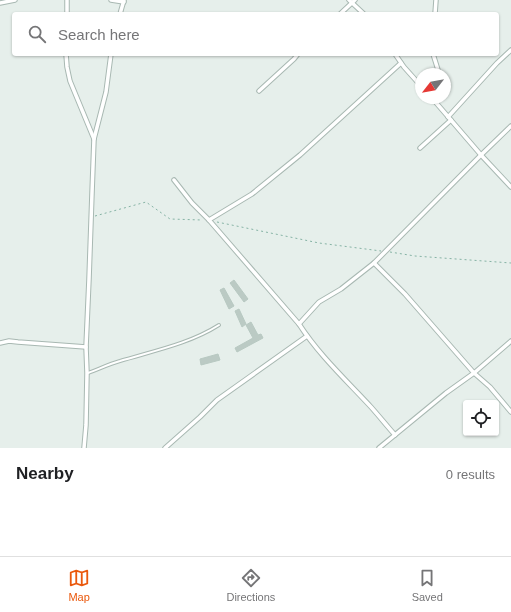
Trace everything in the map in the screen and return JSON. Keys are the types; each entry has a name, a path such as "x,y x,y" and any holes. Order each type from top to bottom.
{"street":[{"path":"0,3 15,0"},
{"path":"67,0 67,12"},
{"path":"111,0 124,1 121,12"},
{"path":"435,12 436,0"},
{"path":"342,12 352,1 362,12"},
{"path":"420,148 449,119 497,63 511,50"},
{"path":"66,56 70,81 94,139"},
{"path":"84,448 86,425 86,347 94,139 106,92 111,56"},
{"path":"259,91 297,56"},
{"path":"396,56 415,79"},
{"path":"434,56 437,68"},
{"path":"209,220 252,194 300,155 401,63"},
{"path":"437,104 511,187"},
{"path":"300,324 319,302 341,289 374,263 511,126"},
{"path":"174,180 300,324 307,336 339,373 371,406 395,435"},
{"path":"374,263 405,294 474,373 490,387 511,412"},
{"path":"165,448 217,400 307,336"},
{"path":"0,343 9,341 86,347"},
{"path":"379,448 446,393 474,373 511,341"}],"lane":[{"path":"87,373 194,338 219,325"}],"path":[{"path":"91,217 146,202 170,219 209,220 319,243 415,256 511,263"}],"building":[{"path":"234,280 248,299 244,302 230,283"},
{"path":"224,288 234,306 229,309 220,290"},
{"path":"239,309 246,324 242,327 235,311"},
{"path":"251,322 258,335 261,334 263,338 237,352 235,348 253,338 246,325"},
{"path":"218,354 220,360 201,365 200,359"}]}
